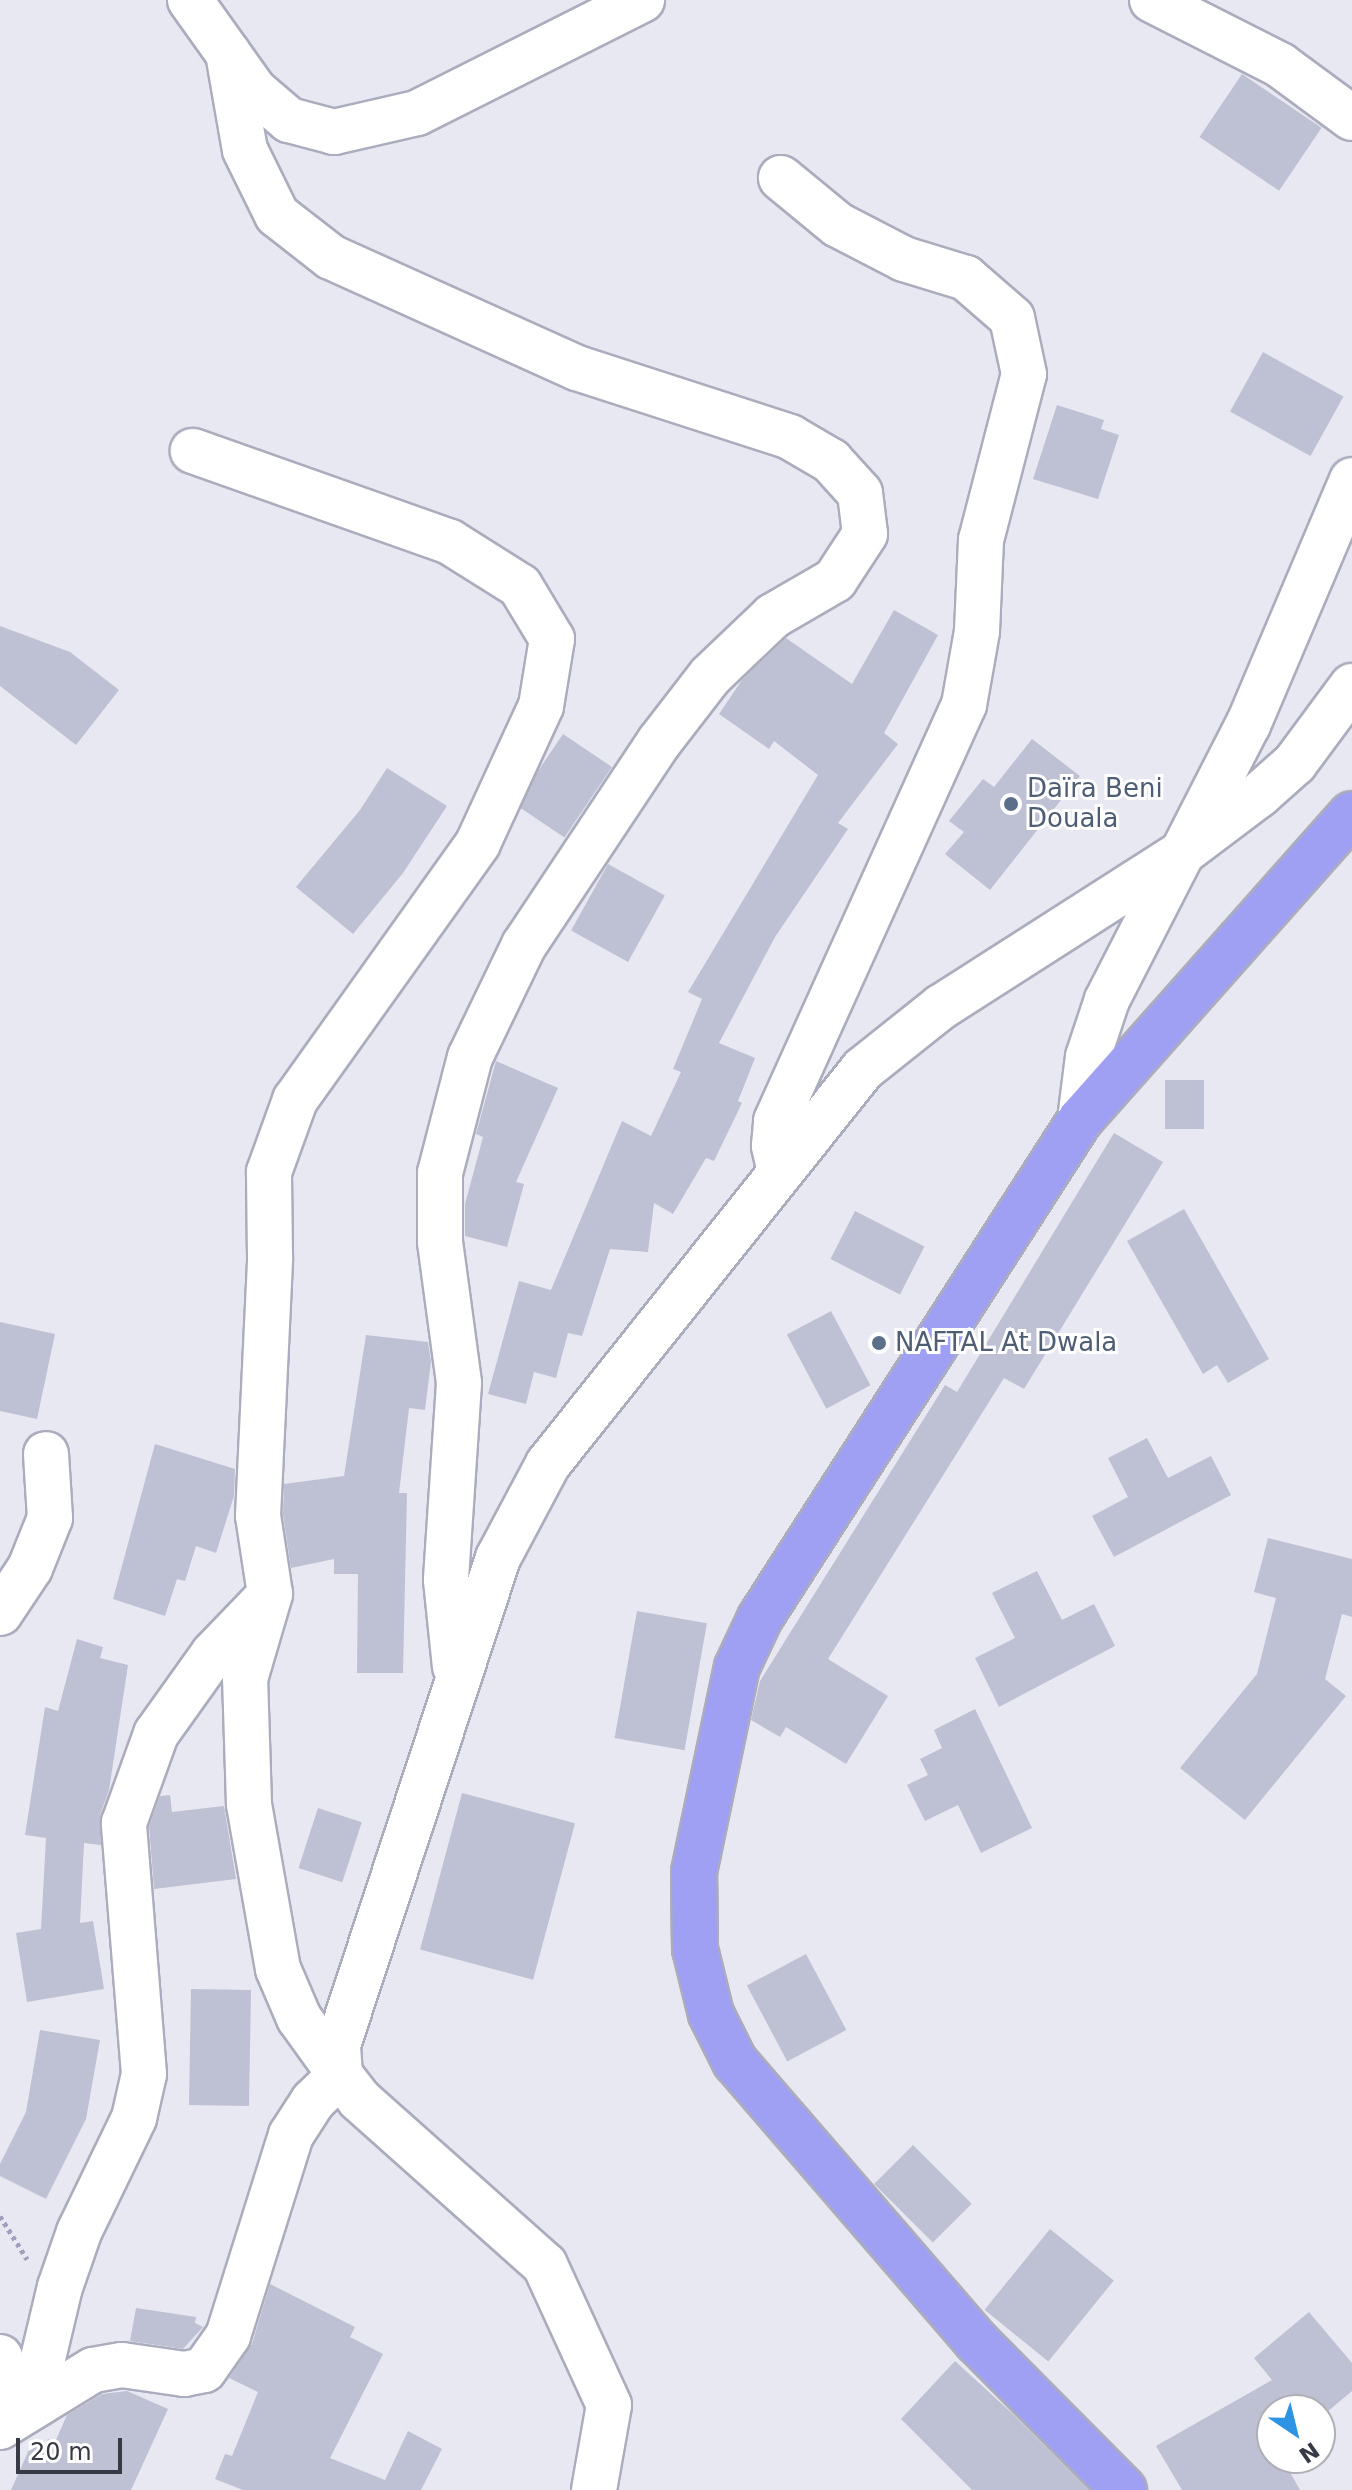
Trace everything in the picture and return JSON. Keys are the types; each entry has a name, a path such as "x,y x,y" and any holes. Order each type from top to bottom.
{"main road":[{"path":"1124,2490 977,2342 755,2087 711,2014 695,1949 694,1872 737,1667 760,1618 1080,1120 1352,814"}],"street":[{"path":"190,0 255,91 289,120 334,132 417,113 642,0"},
{"path":"1152,0 1280,65 1352,118"},
{"path":"228,53 245,150 277,215 331,257 577,368 790,437 831,461 860,493 865,534 835,580 773,616 710,676 676,720 524,945 470,1057 440,1173 440,1242 459,1383 446,1580 456,1685"},
{"path":"780,1172 776,1121 964,705 977,631 981,540 1024,374 1012,318 966,278 904,259 838,225 781,178"},
{"path":"193,451 450,542 520,586 552,639 541,706 478,843 295,1100 269,1172 270,1257 258,1516 270,1594 245,1679 249,1804 278,1969 299,2018 359,2099 545,2265 609,2405 594,2490"},
{"path":"1080,1120 1088,1057 1107,1000 1248,725 1352,480"},
{"path":"0,2427 93,2370 122,2365 184,2374 204,2370 228,2336 291,2135 313,2101 340,2075 338,2045 498,1558 548,1464 863,1069 900,1035 1182,853 1295,763 1352,686"},
{"path":"0,1613 30,1568 50,1518 46,1454"},
{"path":"0,2427 27,2398 39,2375 60,2287 79,2232 134,2118 144,2074 124,1823 156,1734 213,1654 270,1594"},
{"path":"0,2357 7,2377 0,2415"}],"path":[{"path":"0,2216 32,2269"}],"building":[{"path":"1242,74 1322,128 1279,191 1200,137"},
{"path":"1263,352 1343,397 1310,456 1230,411"},
{"path":"1057,405 1104,420 1101,429 1119,435 1098,499 1033,479"},
{"path":"894,610 938,635 884,733 898,744 838,823 848,829 775,937 719,1043 755,1058 738,1101 742,1103 714,1161 706,1158 673,1214 654,1203 648,1252 610,1249 582,1336 568,1333 556,1378 534,1372 526,1404 488,1394 519,1281 551,1290 622,1121 651,1136 681,1072 673,1069 702,999 688,992 818,775 774,741 769,749 719,714 742,680 786,638 852,684"},
{"path":"0,626 70,652 119,690 76,745 0,686"},
{"path":"563,734 612,767 564,837 515,804"},
{"name":"Daïra Beni Douala","path":"1032,739 1080,776 990,890 945,854 964,832 949,821 983,779 994,787"},
{"path":"387,768 447,806 403,873 353,934 296,887 360,810"},
{"path":"608,864 665,896 628,962 571,930"},
{"path":"496,1061 558,1088 516,1182 524,1184 507,1247 465,1236 465,1204 483,1137 476,1134"},
{"path":"1165,1080 1204,1080 1204,1129 1165,1129"},
{"path":"1114,1133 1163,1162 1024,1389 1004,1378 828,1659 888,1696 846,1764 786,1727 780,1737 751,1720 760,1681 945,1385 957,1392"},
{"path":"1184,1209 1269,1359 1228,1383 1217,1365 1203,1374 1127,1241"},
{"path":"855,1211 924,1246 900,1295 830,1259"},
{"path":"831,1311 870,1385 826,1409 787,1334"},
{"path":"0,1322 55,1334 37,1419 0,1411"},
{"path":"366,1335 428,1342 431,1362 425,1410 409,1408 399,1493 407,1493 403,1673 357,1673 358,1574 334,1574 334,1559 291,1568 283,1515 284,1484 344,1476"},
{"path":"1147,1438 1168,1478 1211,1456 1231,1495 1114,1557 1092,1516 1128,1497 1108,1458"},
{"path":"155,1444 235,1469 234,1496 216,1553 196,1546 185,1581 177,1579 165,1616 113,1599"},
{"path":"1268,1538 1352,1559 1352,1617 1342,1614 1325,1679 1346,1696 1245,1820 1180,1768 1257,1674 1276,1598 1254,1592"},
{"path":"1037,1571 1062,1620 1094,1604 1115,1646 999,1707 975,1658 1015,1638 992,1593"},
{"path":"637,1611 707,1623 685,1750 615,1738"},
{"path":"77,1639 103,1647 100,1658 128,1665 109,1790 100,1815 101,1845 84,1843 80,1923 93,1921 104,1989 27,2002 16,1933 41,1929 46,1838 25,1835 45,1707 58,1711"},
{"path":"975,1709 1032,1828 981,1853 958,1805 925,1821 907,1785 928,1775 920,1759 942,1748 934,1730"},
{"path":"462,1793 575,1823 533,1980 420,1949"},
{"path":"170,1795 172,1812 224,1806 236,1879 154,1889 149,1826 160,1796"},
{"path":"318,1808 362,1822 342,1882 299,1868"},
{"path":"806,1954 846,2030 787,2061 747,1985"},
{"path":"191,1989 251,1990 249,2106 189,2105"},
{"path":"40,2030 100,2040 86,2119 46,2199 0,2176 0,2164 26,2112"},
{"path":"913,2145 972,2204 933,2243 874,2184"},
{"path":"1050,2229 1114,2281 1048,2361 985,2310"},
{"path":"270,2284 355,2327 350,2337 383,2354 330,2458 385,2480 408,2431 442,2449 421,2490 243,2490 215,2479 225,2454 232,2456 258,2392 229,2378 252,2344"},
{"path":"136,2308 196,2317 195,2323 203,2327 183,2349 130,2341"},
{"path":"1309,2312 1352,2363 1352,2391 1336,2404 1336,2394 1256,2394 1256,2474 1291,2474 1300,2490 1182,2490 1156,2446 1272,2380 1254,2358"},
{"path":"955,2361 1089,2490 972,2490 901,2419"},
{"path":"127,2391 168,2409 131,2490 11,2490 32,2443 44,2448 48,2439 55,2442 67,2415 102,2394"}],"place":[{"name":"Daïra Beni Douala","path":"1011,804"},
{"name":"NAFTAL At Dwala","path":"879,1343"}]}
